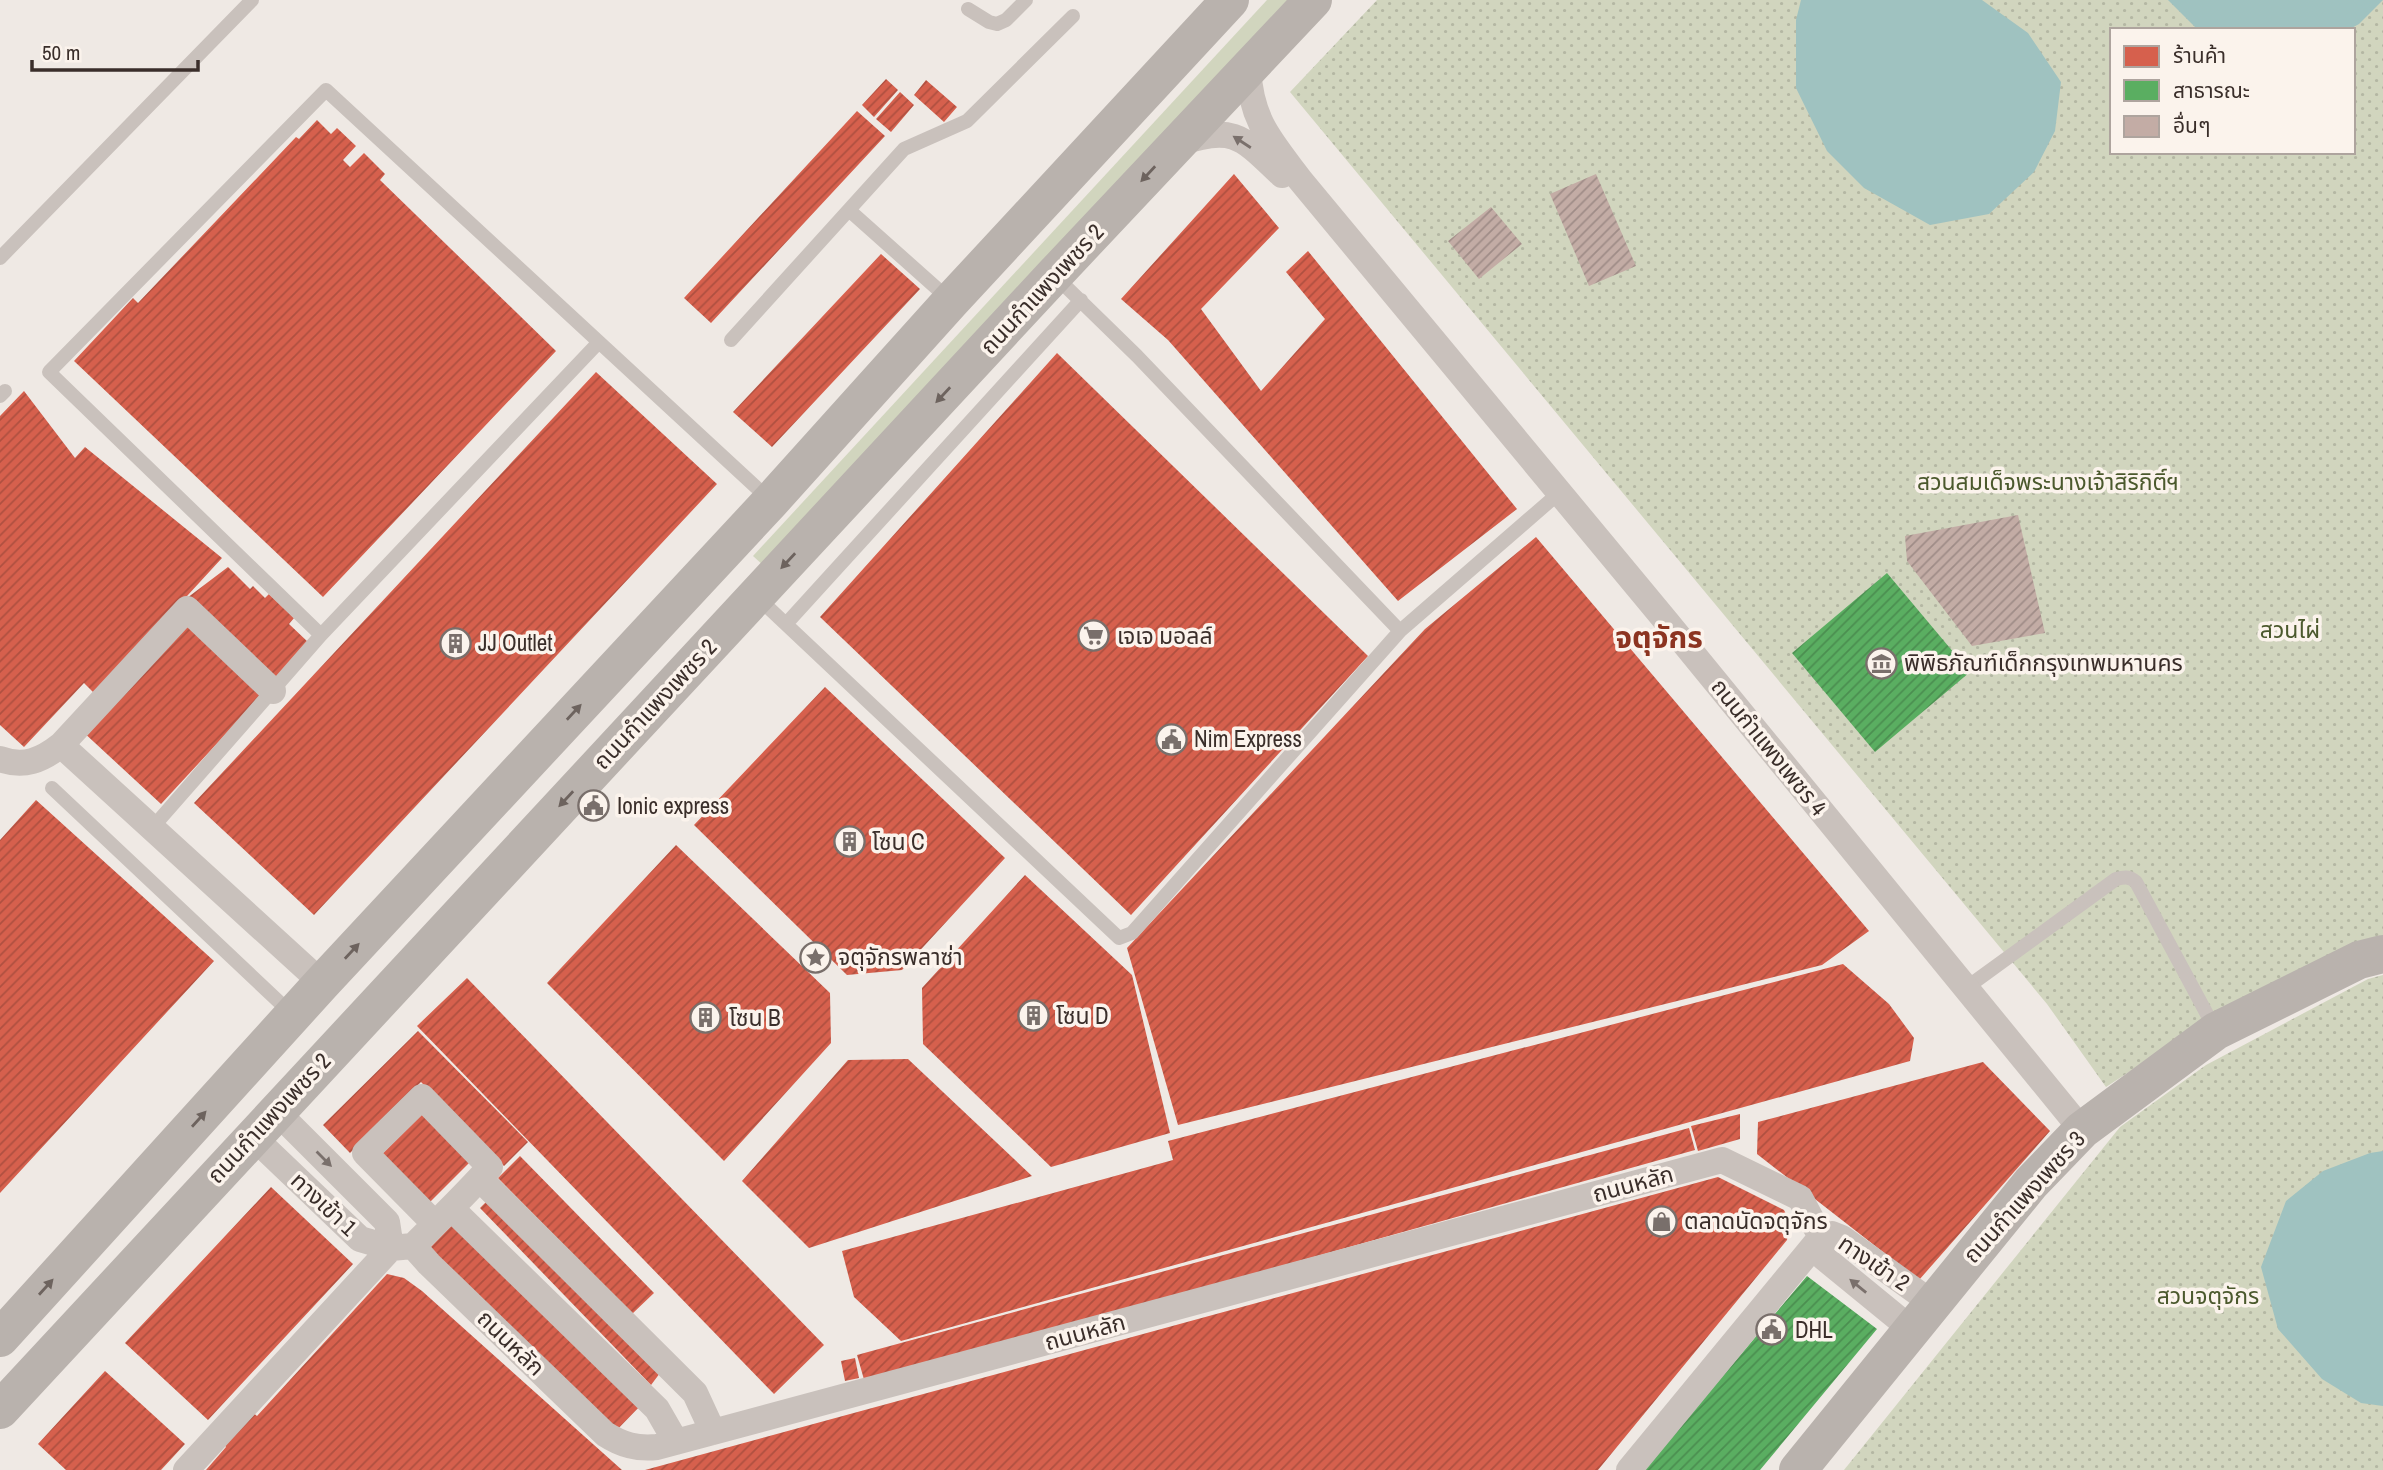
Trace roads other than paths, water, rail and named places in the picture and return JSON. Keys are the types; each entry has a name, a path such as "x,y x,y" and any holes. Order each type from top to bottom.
{"main road":[{"name":"ถนนกำแพงเพชร 2","path":"0,1410 756,596 988,374 1067,288 1177,144 1313,0"},
{"path":"0,1338 322,983 771,501 1212,10"},
{"name":"ถนนกำแพงเพชร 3","path":"1798,1470 2031,1183 2082,1130 2216,1031 2359,960 2383,954"}],"street":[{"name":"ถนนกำแพงเพชร 4","path":"1248,68 1250,94 1264,131 1347,236 2082,1130"},
{"name":"ถนนกำแพงเพชร 4","path":"1177,144 1199,136 1219,133 1236,136 1275,168 1347,236"},
{"path":"0,759 10,763 28,762 44,758 61,745 187,609 273,691"},
{"path":"61,745 322,983"},
{"path":"186,1470 402,1247 443,1216 491,1167 422,1097 365,1153 443,1216 657,1409 676,1442"},
{"name":"ทางเข้า 1","path":"264,1124 387,1222 402,1247"},
{"name":"ถนนหลัก","path":"402,1247 429,1264 605,1434 619,1443 640,1449 676,1442 1722,1160 1800,1198 1821,1237"},
{"path":"480,1179 695,1393 713,1432"},
{"path":"1629,1470 1821,1237"},
{"name":"ทางเข้า 2","path":"1821,1237 1819,1246 1823,1257 1921,1316"}],"lane":[{"path":"0,258 252,0"},
{"path":"968,9 997,24 1006,20 1026,0"},
{"path":"731,340 904,149 967,121 1073,16"},
{"path":"321,635 49,372 326,90 771,501"},
{"path":"850,211 951,301"},
{"path":"1067,288 1137,356 1400,631"},
{"path":"153,827 321,635 598,342"},
{"path":"786,624 988,374"},
{"path":"756,596 1119,938 1132,933 1400,631 1559,493"},
{"path":"52,788 294,1016"},
{"path":"1966,988 2116,879 2131,878 2136,882 2216,1031"}],"water":[{"path":"1801,0 1982,0 2028,33 2061,82 2055,131 2034,172 1989,214 1930,225 1864,188 1827,151 1796,88 1796,20"},
{"path":"2168,0 2383,0 2352,28 2196,28"},
{"path":"2383,1151 2383,1406 2361,1403 2322,1379 2278,1329 2261,1267 2286,1201 2323,1171 2370,1153"}],"place":[{"name":"เจเจ มอลล์","path":"1094,636"},
{"name":"JJ Outlet","path":"455,643"},
{"name":"พิพิธภัณฑ์เด็กกรุงเทพมหานคร","path":"1881,663"},
{"name":"Nim Express","path":"1171,739"},
{"name":"Ionic express","path":"594,806"},
{"name":"โซน C","path":"849,842"},
{"name":"จตุจักรพลาซ่า","path":"815,957"},
{"name":"โซน D","path":"1033,1016"},
{"name":"โซน B","path":"706,1018"},
{"name":"ตลาดนัดจตุจักร","path":"1661,1221"},
{"name":"DHL","path":"1772,1330"}],"district":[{"name":"จตุจักร","path":"1659,638"}],"park label":[{"name":"สวนสมเด็จพระนางเจ้าสิริกิติ์ฯ","path":"2048,482"},
{"name":"สวนไผ่","path":"2290,630"},
{"name":"สวนจตุจักร","path":"2208,1296"}]}
